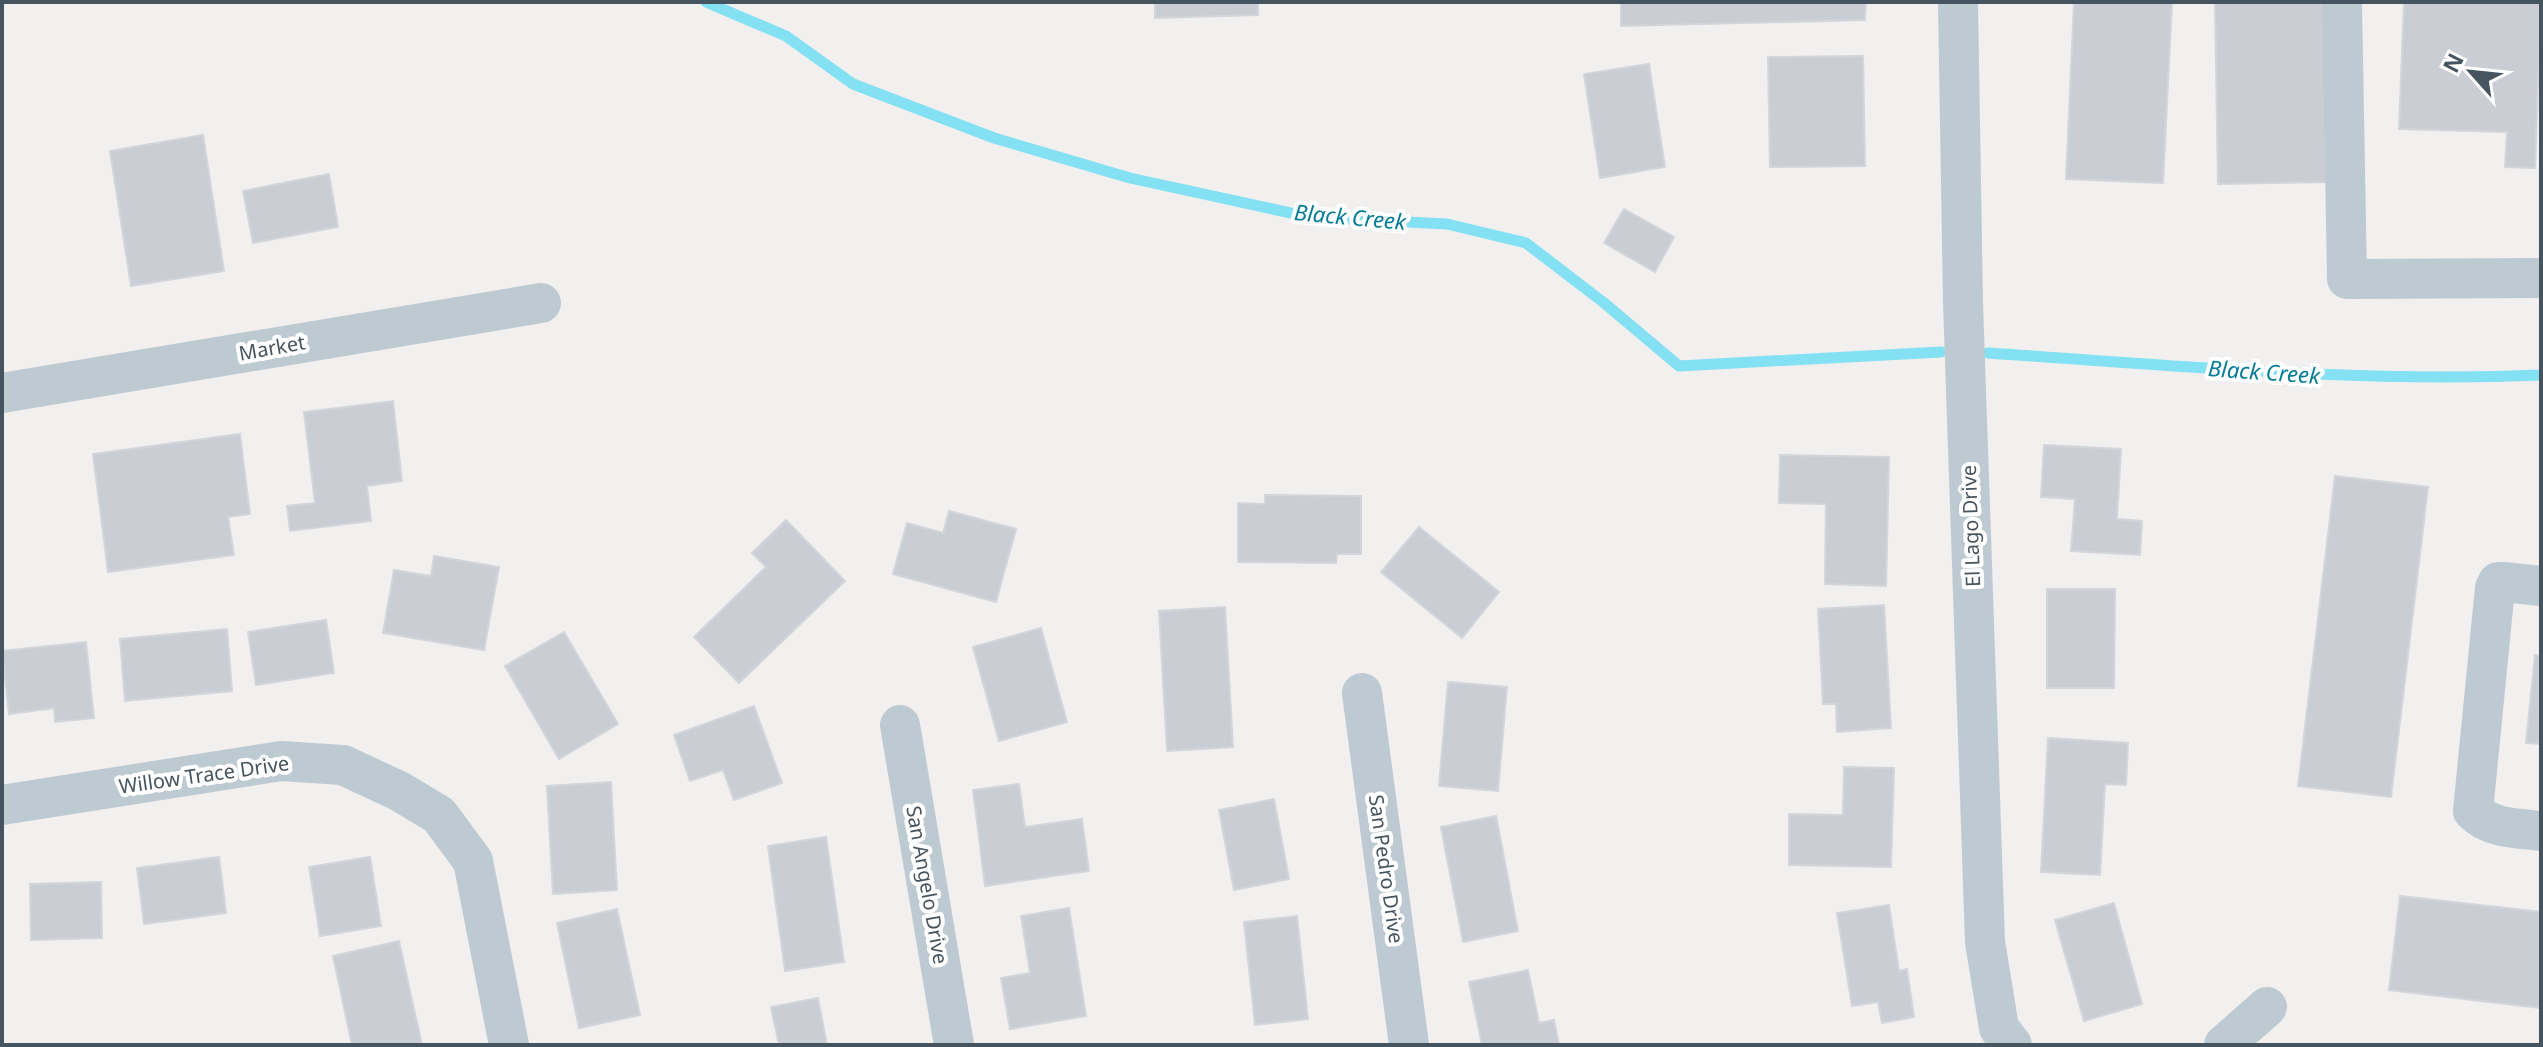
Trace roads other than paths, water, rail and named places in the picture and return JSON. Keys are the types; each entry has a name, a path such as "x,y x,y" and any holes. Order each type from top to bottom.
{"street":[{"name":"El Lago Drive","path":"1958,2 1963,303 1985,942 1999,1028 2012,1045"},
{"path":"2342,2 2347,279 2541,278"},
{"name":"Market","path":"2,393 541,303"},
{"path":"2541,586 2498,582 2495,588 2473,811 2492,824 2541,831"},
{"name":"San Pedro Drive","path":"1362,693 1409,1045"},
{"name":"San Angelo Drive","path":"900,725 954,1045"},
{"name":"Willow Trace Drive","path":"2,805 281,761 343,765 399,791 439,815 473,861 509,1045"},
{"path":"2224,1045 2267,1007"}],"waterway":[{"name":"Black Creek","path":"706,2 786,36 853,84 994,138 1130,178 1309,217 1447,224 1526,243 1679,366 1941,352"},
{"name":"Black Creek","path":"1988,353 2333,375 2541,375"}]}
